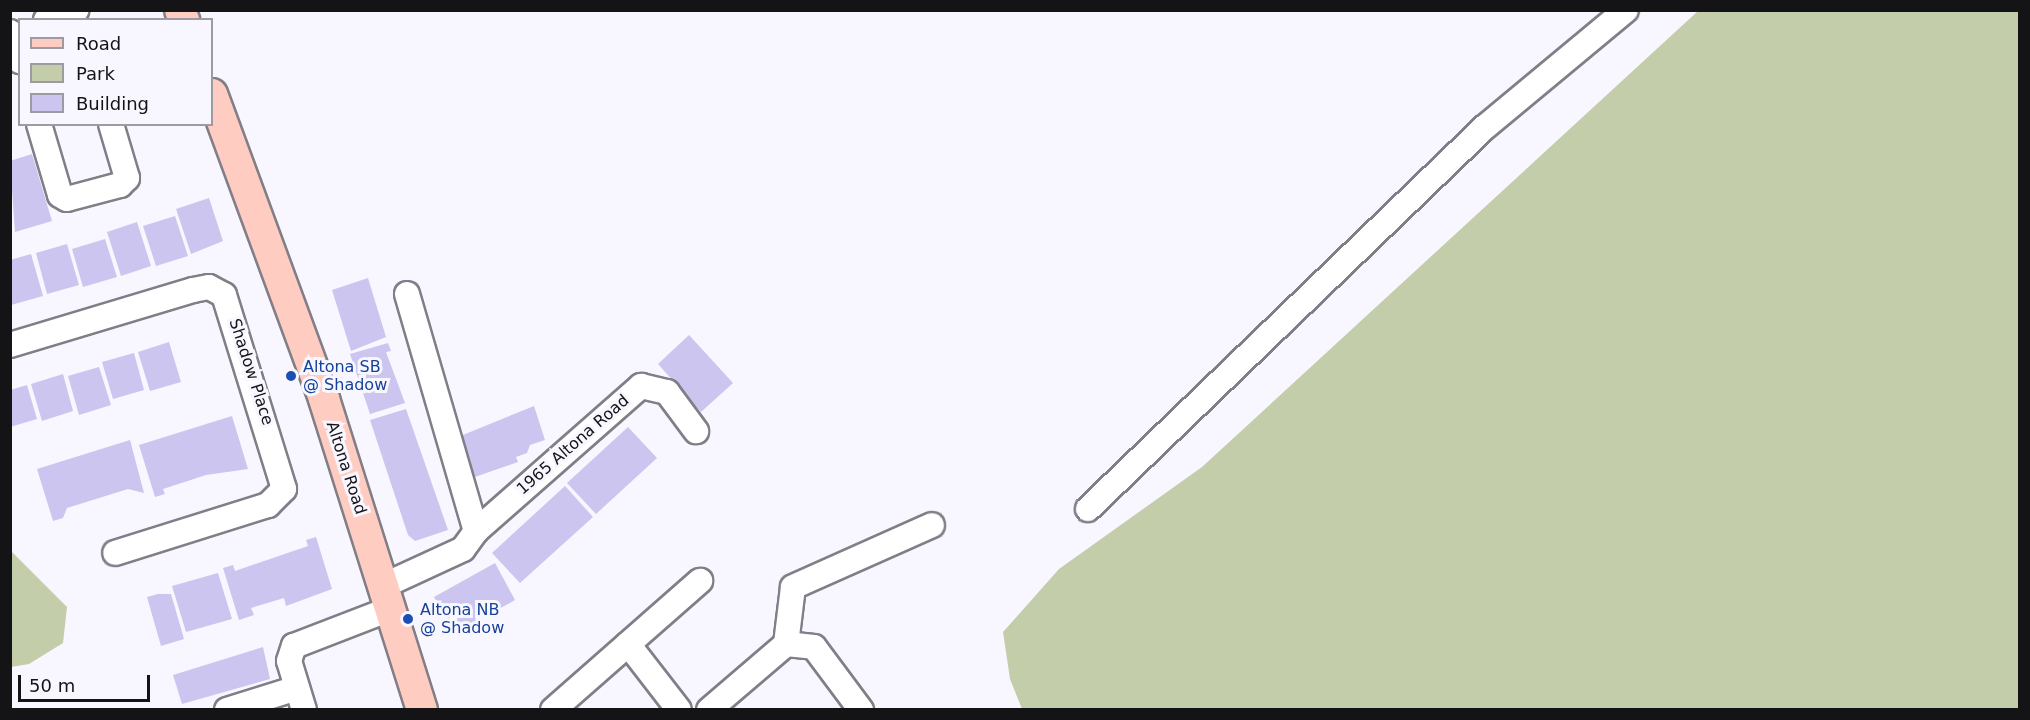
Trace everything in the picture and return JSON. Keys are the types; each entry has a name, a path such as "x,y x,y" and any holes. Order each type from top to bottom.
{"main road":[{"name":"Altona Road","path":"213,97 320,388 422,710"}],"street":[{"path":"52,18 76,10"},
{"path":"1088,509 1485,127 1626,10"},
{"path":"10,31 18,55"},
{"path":"40,126 60,195 75,199 127,178 129,170 112,126"},
{"name":"Shadow Place","path":"10,345 193,290 209,287 224,295 284,489 268,506 115,553"},
{"path":"407,294 476,531"},
{"name":"1965 Altona Road","path":"300,699 289,661 294,646 387,597 464,549 476,531 640,386 667,392 696,431"},
{"path":"709,710 786,644 792,587 932,525"},
{"path":"553,710 700,580"},
{"path":"628,644 679,710"},
{"path":"786,644 814,647 861,710"},
{"path":"227,710 300,699"}],"green space":[{"path":"1698,11 2019,11 2019,709 1022,709 1010,679 1003,632 1059,569 1202,467"},
{"path":"11,551 67,607 63,643 29,664 11,667"}],"building":[{"path":"32,154 52,221 15,232 10,161"},
{"path":"209,198 223,241 191,254 176,209"},
{"path":"175,216 188,256 156,266 143,226"},
{"path":"137,222 151,266 121,276 107,232"},
{"path":"105,239 117,277 83,287 72,249"},
{"path":"67,244 79,285 47,294 36,253"},
{"path":"31,254 43,296 11,305 10,260"},
{"path":"368,278 386,337 351,351 332,290"},
{"path":"689,335 733,383 701,412 658,364"},
{"path":"169,342 181,382 150,391 138,352"},
{"path":"388,343 391,351 386,352 405,403 370,414 350,354"},
{"path":"134,353 144,390 113,399 102,362"},
{"path":"99,367 111,405 79,415 68,376"},
{"path":"63,374 73,411 42,421 31,384"},
{"path":"27,385 37,419 10,427 10,390"},
{"path":"534,406 545,440 530,445 527,453 516,457 518,462 472,478 458,437"},
{"path":"406,409 448,530 415,541 408,535 370,420"},
{"path":"232,416 248,469 206,475 163,489 165,494 155,497 139,445"},
{"path":"628,427 657,458 596,514 567,483"},
{"path":"130,440 144,493 128,489 67,508 63,518 53,521 37,469"},
{"path":"565,486 593,517 520,583 492,553"},
{"path":"316,537 332,589 286,606 284,598 251,608 254,615 239,620 223,568 233,565 235,571 308,546 306,540"},
{"path":"495,563 515,600 456,633 434,597"},
{"path":"218,573 232,619 186,632 172,586"},
{"path":"171,594 184,639 161,646 147,597"},
{"path":"263,647 270,679 182,704 173,675"}],"place":[{"name":"Altona SB @ Shadow","path":"291,376"},
{"name":"Altona NB @ Shadow","path":"408,619"}]}
